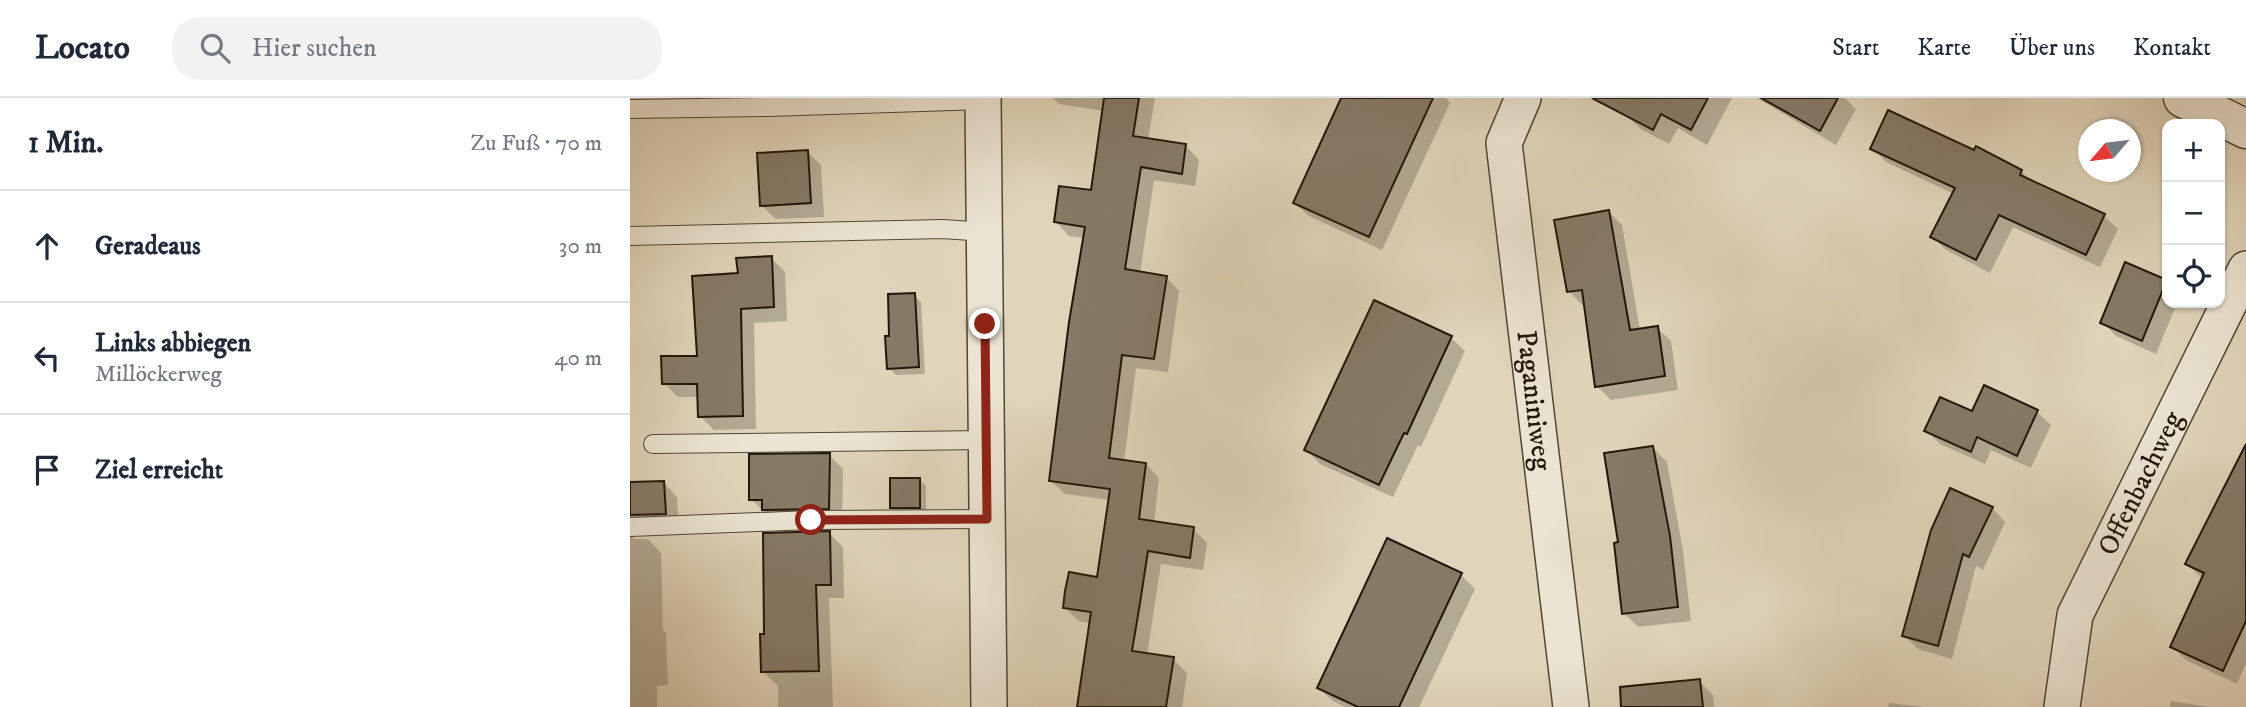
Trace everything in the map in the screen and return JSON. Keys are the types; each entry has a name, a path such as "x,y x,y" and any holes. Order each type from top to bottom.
{"street":[{"name":"Paganiniweg","path":"1522,98 1504,143 1571,707"},
{"path":"2183,98 2246,129"},
{"path":"983,99 989,707"},
{"name":"Offenbachweg","path":"2062,707 2075,615 2246,270"}],"lane":[{"path":"630,109 983,99"},
{"path":"630,236 943,229 985,232"},
{"path":"653,444 986,440"},
{"path":"630,527 811,520 987,519"}],"building":[{"path":"1104,98 1139,98 1133,136 1186,144 1182,174 1141,167 1125,269 1167,276 1154,359 1122,355 1109,458 1146,463 1139,519 1194,527 1190,558 1148,551 1132,651 1174,657 1166,707 1077,707 1091,612 1063,608 1065,591 1069,572 1097,577 1110,489 1049,481 1069,322 1085,227 1054,222 1059,186 1091,190"},
{"path":"1341,98 1433,98 1369,237 1293,203"},
{"path":"1592,98 1708,98 1691,130 1661,114 1653,130"},
{"path":"1761,98 1838,98 1820,131"},
{"path":"1888,110 1974,150 1976,146 2022,170 2020,175 2105,214 2086,255 1999,215 1976,260 1930,237 1955,188 1870,149"},
{"path":"808,150 811,203 760,206 757,153"},
{"path":"1609,210 1630,330 1658,326 1665,376 1595,387 1582,290 1567,292 1554,220"},
{"path":"772,256 774,307 741,309 743,416 698,417 697,384 662,384 661,356 697,356 692,276 738,273 736,258"},
{"path":"2125,262 2162,278 2162,292 2142,341 2100,323"},
{"path":"915,293 919,367 887,369 885,336 889,336 888,294"},
{"path":"1374,300 1452,336 1407,434 1404,433 1379,485 1304,450"},
{"path":"1984,385 2038,410 2017,456 1977,437 1971,452 1924,431 1940,397 1972,411"},
{"path":"2246,444 2246,621 2223,671 2170,647 2204,573 2185,564"},
{"path":"1653,446 1670,536 1678,607 1622,614 1614,543 1618,542 1604,453"},
{"path":"830,453 829,509 762,510 762,500 749,500 749,454"},
{"path":"890,478 920,478 920,508 890,508"},
{"path":"664,481 666,514 630,515 630,482"},
{"path":"1950,488 1993,507 1969,557 1963,554 1938,646 1902,636 1931,530"},
{"path":"830,531 831,585 816,585 819,671 761,672 760,634 764,634 763,533"},
{"path":"1387,538 1462,573 1399,707 1358,707 1317,688"},
{"path":"1700,679 1703,707 1621,707 1620,687"}],"route":[{"path":"811,520 987,519 985,324"}]}
